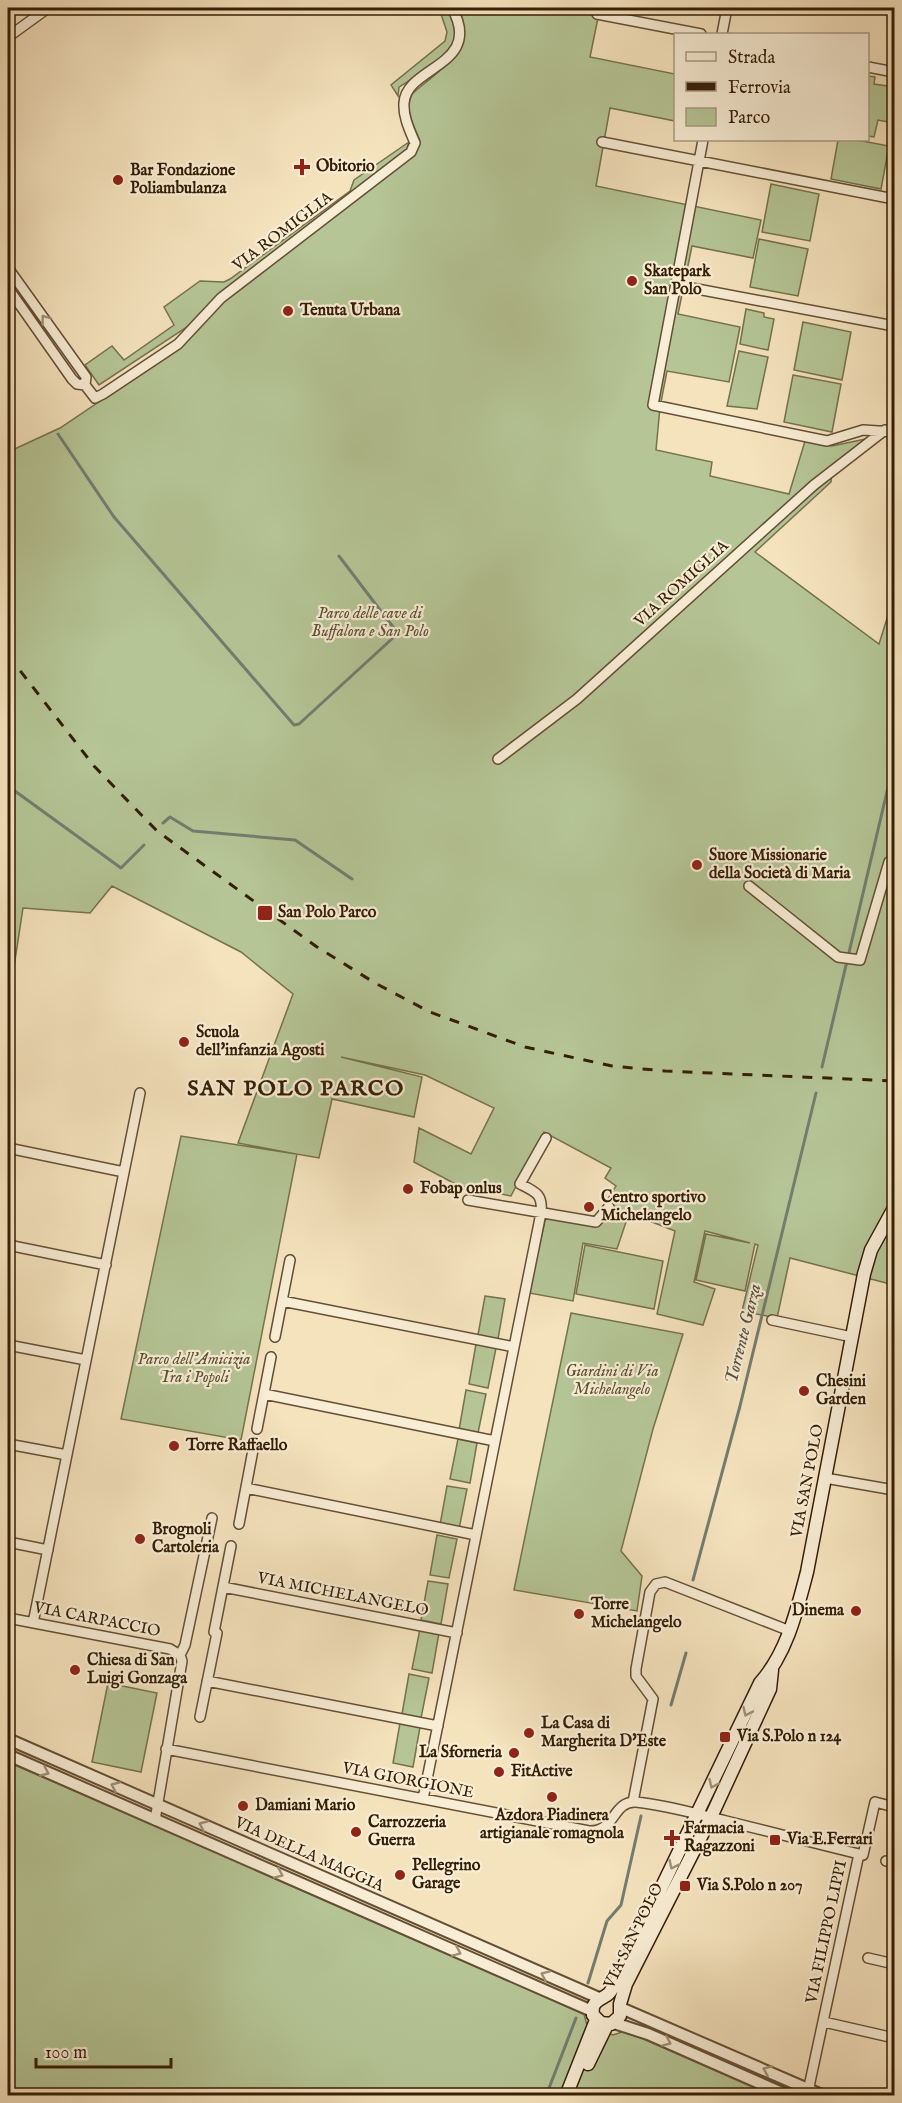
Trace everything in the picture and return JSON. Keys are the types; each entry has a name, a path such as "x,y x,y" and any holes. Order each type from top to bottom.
{"main road":[{"name":"VIA SAN POLO","path":"574,2096 602,2019 602,1997 616,1982 770,1689 772,1670 789,1631 807,1572 864,1274 871,1250 894,1208"},
{"name":"VIA SAN POLO","path":"602,2019 620,2016 620,2006 626,1984 705,1815"},
{"name":"VIA SAN POLO","path":"602,1997 616,1999 620,2006"},
{"name":"VIA SAN POLO","path":"566,2096 602,2019"}],"street":[{"path":"8,37 48,8"},
{"name":"VIA ROMIGLIA","path":"85,385 95,398 178,344 221,298 411,152 415,143 404,116 403,102 408,91 456,48 460,37 459,19 452,8"},
{"path":"722,33 727,8"},
{"path":"597,14 695,33"},
{"path":"869,67 894,72"},
{"path":"703,141 653,405 827,441 863,430 890,431"},
{"path":"602,142 894,199"},
{"path":"8,268 11,280 86,377 85,385 78,384 72,379 8,288"},
{"path":"676,285 894,326"},
{"path":"51,348 61,353 71,365 77,364"},
{"name":"VIA ROMIGLIA","path":"498,759 577,699 814,485 890,431"},
{"path":"749,886 838,957 860,960 889,862 894,861"},
{"path":"33,1623 140,1093"},
{"path":"423,1799 542,1213 543,1199 540,1194 520,1184 546,1138"},
{"path":"8,1148 124,1172"},
{"path":"468,1200 596,1222 609,1207"},
{"path":"8,1245 106,1265"},
{"path":"276,1337 290,1260"},
{"path":"282,1301 514,1347"},
{"path":"772,1320 852,1337"},
{"path":"8,1345 86,1360"},
{"path":"257,1429 271,1357"},
{"path":"264,1394 495,1442"},
{"path":"8,1444 67,1455"},
{"path":"239,1524 253,1450"},
{"path":"825,1478 894,1490"},
{"path":"246,1488 476,1535"},
{"path":"155,1820 182,1662 180,1655 186,1645 212,1518"},
{"path":"8,1542 48,1550"},
{"path":"200,1717 231,1546"},
{"path":"789,1631 665,1582 656,1584 650,1592 636,1669 636,1676 653,1699 633,1802 705,1815 859,1854"},
{"name":"VIA MICHELANGELO","path":"223,1587 457,1633"},
{"name":"VIA CARPACCIO","path":"8,1618 170,1649 180,1655"},
{"path":"207,1681 438,1726"},
{"name":"VIA DELLA MAGGIA","path":"8,1739 602,1997"},
{"name":"VIA GIORGIONE","path":"166,1749 600,1831 606,1827 617,1811 633,1802"},
{"name":"VIA DELLA MAGGIA","path":"8,1755 602,2019 640,2030 789,2096"},
{"name":"VIA FILIPPO LIPPI","path":"808,2092 859,1854 862,1855 875,1802 894,1807"},
{"path":"868,1958 894,1964"},
{"path":"620,2006 808,2092 824,2096"},
{"name":"VIA FILIPPO LIPPI","path":"824,2022 894,2038"}],"green space":[{"path":"439,8 447,8 454,25 453,43 441,58 399,87 398,96 391,85 445,41 447,32"},
{"name":"Parco delle cave di Buffalora e San Polo","path":"458,8 600,8 590,57 674,74 674,121 610,108 596,186 761,220 753,258 692,246 678,314 740,327 729,382 667,371 660,407 656,450 712,462 710,476 789,494 805,441 832,446 875,437 832,471 831,482 755,552 879,644 894,596 894,1285 790,1258 777,1318 742,1311 758,1245 755,1244 745,1291 696,1280 706,1234 750,1243 705,1231 694,1282 715,1289 703,1325 657,1314 675,1231 629,1213 617,1249 583,1243 573,1301 529,1293 546,1216 592,1224 616,1186 605,1178 611,1168 544,1132 511,1196 459,1186 414,1162 419,1128 471,1154 494,1108 425,1075 341,1057 422,1077 414,1117 332,1099 319,1158 297,1154 241,1440 121,1419 181,1136 296,1154 238,1143 293,994 241,952 112,886 90,913 23,908 8,1006 8,452 60,428 180,347 222,300 415,153 420,141 409,112 412,94 453,57 460,46 463,22"},
{"path":"869,76 875,77 874,84 894,87 894,123 878,120 874,137 869,136"},
{"path":"838,141 862,141 889,146 881,189 831,179"},
{"path":"409,142 407,149 238,279 187,327 99,385 85,365 112,346 124,360 174,325 164,307 200,281 224,282 230,279 350,191 354,180"},
{"path":"771,184 819,194 810,241 762,232"},
{"path":"759,239 808,249 798,296 750,287"},
{"path":"746,309 764,313 764,317 774,319 768,350 740,344"},
{"path":"803,322 851,332 842,380 794,370"},
{"path":"739,351 768,357 757,409 727,406"},
{"path":"793,375 841,384 832,432 784,422"},
{"path":"585,1245 663,1261 654,1309 576,1294"},
{"path":"485,1296 505,1299 498,1339 478,1335"},
{"name":"Giardini di Via Michelangelo","path":"571,1313 683,1334 653,1429 621,1551 642,1576 637,1611 514,1590"},
{"path":"476,1344 496,1348 488,1388 469,1384"},
{"path":"466,1390 486,1394 478,1433 459,1430"},
{"path":"458,1439 477,1443 470,1483 450,1479"},
{"path":"447,1486 467,1489 459,1529 440,1525"},
{"path":"437,1535 457,1539 449,1578 430,1575"},
{"path":"428,1581 448,1584 441,1624 421,1620"},
{"path":"420,1629 439,1633 432,1673 412,1669"},
{"path":"409,1674 429,1678 421,1718 402,1714"},
{"path":"108,1683 157,1693 141,1772 92,1762"},
{"path":"400,1723 420,1727 413,1767 393,1763"},
{"path":"8,1762 584,2014 587,2025 613,2035 622,2032 630,2033 771,2095 8,2095"}],"waterway":[{"path":"58,434 114,517 294,725 299,724 394,637"},
{"path":"339,556 396,631"},
{"name":"Torrente Garza","path":"822,1067 894,762"},
{"path":"8,786 121,868 144,845"},
{"path":"163,823 170,817 193,831 295,840 352,879"},
{"name":"Torrente Garza","path":"693,1580 740,1406 816,1093"},
{"name":"Torrente Garza","path":"671,1705 686,1653"},
{"name":"Torrente Garza","path":"588,1983 607,1921 621,1905 641,1816"},
{"name":"Torrente Garza","path":"546,2096 576,2018"}],"railway":[{"path":"8,655 94,766 157,831 317,947 375,983 430,1012 525,1047 612,1066 665,1071 894,1081"}],"place":[{"name":"Obitorio","path":"302,167"},
{"name":"Bar Fondazione Poliambulanza","path":"118,180"},
{"name":"Skatepark San Polo","path":"632,281"},
{"name":"Tenuta Urbana","path":"288,311"},
{"name":"Suore Missionarie della Società di Maria","path":"697,865"},
{"name":"San Polo Parco","path":"265,913"},
{"name":"Scuola dell'infanzia Agosti","path":"184,1042"},
{"name":"Fobap onlus","path":"408,1189"},
{"name":"Centro sportivo Michelangelo","path":"589,1207"},
{"name":"Chesini Garden","path":"804,1391"},
{"name":"Torre Raffaello","path":"174,1446"},
{"name":"Brognoli Cartoleria","path":"140,1539"},
{"name":"Dinema","path":"856,1611"},
{"name":"Torre Michelangelo","path":"579,1614"},
{"name":"Chiesa di San Luigi Gonzaga","path":"75,1670"},
{"name":"La Casa di Margherita D'Este","path":"529,1733"},
{"name":"Via S.Polo n 124","path":"725,1737"},
{"name":"La Sforneria","path":"514,1753"},
{"name":"FitActive","path":"499,1772"},
{"name":"Azdora Piadinera artigianale romagnola","path":"552,1797"},
{"name":"Damiani Mario","path":"243,1806"},
{"name":"Carrozzeria Guerra","path":"356,1832"},
{"name":"Farmacia Ragazzoni","path":"672,1838"},
{"name":"Via E.Ferrari","path":"775,1840"},
{"name":"Pellegrino Garage","path":"400,1875"},
{"name":"Via S.Polo n 207","path":"685,1886"}],"district":[{"name":"SAN POLO PARCO","path":"296,1089"}],"park label":[{"name":"Parco dell'Amicizia Tra i Popoli","path":"194,1369"}]}
